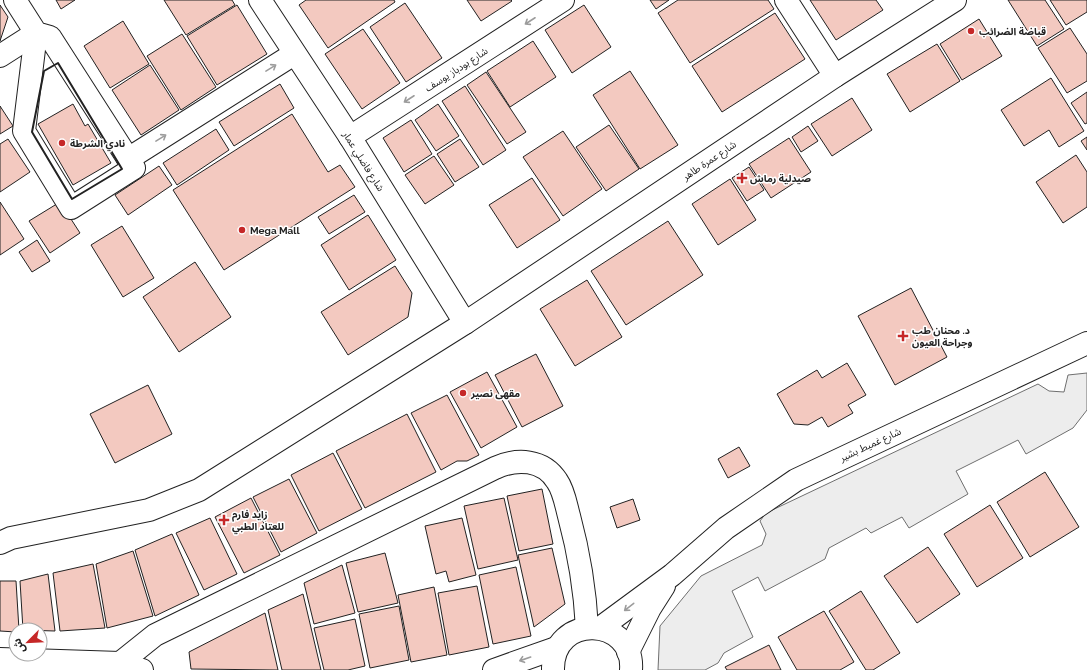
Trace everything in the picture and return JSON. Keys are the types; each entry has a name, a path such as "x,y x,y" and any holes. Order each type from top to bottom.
{"street":[{"path":"0,56 36,33 50,37 134,168 71,208 24,131 36,33 15,0"},
{"name":"شارع فاضلي عمار","path":"260,0 294,54 350,137 465,323"},
{"name":"شارع بودباز يوسف","path":"350,137 563,0"},
{"path":"786,0 835,76"},
{"name":"شارع عمرة طاهر","path":"4,539 149,510 199,490 465,323 835,76 954,0"},
{"path":"128,159 294,54"},
{"name":"شارع غميط بشير","path":"672,575 726,528 796,480 1087,343"},
{"path":"120,663 155,635 508,462 522,461 536,464 548,471 557,481 563,494 582,570 593,628"},
{"path":"593,628 672,575"},
{"path":"630,661 650,608 672,575"},
{"path":"553,670 552,661 556,648 564,638 575,631 593,628 612,633 622,641 630,661"},
{"path":"494,670 556,648"},
{"path":"0,659 120,663 142,670"}],"shaded area":[{"path":"1087,373 1087,410 1073,428 1026,454 1018,440 956,471 968,494 909,528 902,517 871,533 866,528 829,548 825,559 765,591 758,577 732,591 753,637 724,653 718,663 705,670 658,670 660,626 701,576 762,545 766,534 760,521 766,513 1038,384 1049,391 1064,392 1068,375"}],"building":[{"path":"56,0 75,0 61,9"},
{"path":"164,0 232,0 235,5 186,35"},
{"path":"306,0 394,0 395,2 328,48 299,5"},
{"path":"467,0 511,0 512,1 481,21"},
{"path":"650,0 669,0 656,9"},
{"path":"678,0 768,0 774,9 690,63 658,13"},
{"path":"810,0 876,0 883,10 836,40"},
{"path":"1008,0 1045,0 1064,29 1037,46"},
{"path":"1050,0 1087,0 1087,12 1066,25"},
{"path":"405,3 442,58 406,82 370,27"},
{"path":"0,5 8,17 0,41"},
{"path":"237,5 267,54 217,85 187,36"},
{"path":"584,5 611,47 572,73 545,30"},
{"path":"775,13 805,59 722,112 692,66"},
{"path":"979,19 1002,56 962,80 940,44"},
{"path":"123,21 149,64 110,88 84,46"},
{"path":"1070,28 1087,54 1087,81 1067,93 1038,48"},
{"path":"363,29 400,83 362,109 325,54"},
{"path":"182,34 216,87 181,110 147,56"},
{"path":"533,41 556,77 510,107 487,71"},
{"path":"937,44 960,81 910,112 887,74"},
{"path":"150,65 179,110 141,135 112,90"},
{"path":"630,71 678,145 640,169 593,95"},
{"path":"486,72 526,132 507,144 467,85"},
{"path":"1051,78 1084,131 1059,147 1049,130 1024,146 1001,110"},
{"path":"280,84 294,108 234,146 219,122"},
{"path":"465,86 506,150 483,165 442,101"},
{"path":"1087,92 1087,123 1085,124 1071,103"},
{"path":"852,98 872,130 832,156 811,124"},
{"path":"73,104 85,126 88,124 111,163 73,185 38,124"},
{"path":"438,104 459,136 436,151 415,120"},
{"path":"0,106 13,126 0,134"},
{"name":"Mega Mall","path":"292,114 328,172 340,165 355,187 224,270 173,190"},
{"path":"411,120 432,154 404,172 383,138"},
{"path":"609,125 639,169 606,191 576,147"},
{"path":"808,126 818,141 801,152 792,137"},
{"path":"216,129 229,150 177,185 163,163"},
{"path":"563,131 602,189 563,216 523,157"},
{"path":"1087,137 1087,150 1081,141"},
{"path":"789,138 811,172 771,198 749,164"},
{"path":"8,139 30,172 0,192 0,144"},
{"path":"460,139 479,167 455,182 437,154"},
{"path":"1076,155 1087,172 1087,207 1063,223 1036,182"},
{"path":"434,156 454,185 425,204 405,175"},
{"path":"159,166 172,185 128,215 115,195"},
{"path":"749,167 764,190 747,201 732,178"},
{"path":"532,178 560,220 517,248 489,205"},
{"path":"730,179 756,220 718,245 692,204"},
{"path":"354,195 365,212 329,234 318,217"},
{"path":"0,202 24,239 0,255"},
{"path":"60,202 80,233 50,253 29,221"},
{"path":"368,215 396,260 349,290 321,245"},
{"path":"668,221 703,275 626,325 591,271"},
{"path":"122,226 154,278 123,297 91,245"},
{"path":"37,240 50,261 32,272 19,252"},
{"path":"195,262 231,317 179,352 143,297"},
{"path":"395,266 412,293 408,317 348,355 321,312"},
{"path":"587,280 622,337 575,366 540,309"},
{"name":"د. محنان طب وجراحة العيون","path":"911,288 947,357 895,385 858,316"},
{"path":"536,354 563,406 522,427 495,375"},
{"path":"847,363 866,395 848,405 853,413 828,427 822,417 808,425 794,424 777,394 817,370 822,378"},
{"path":"487,372 517,427 481,448 450,392"},
{"path":"148,385 172,434 115,463 90,414"},
{"path":"447,395 479,455 467,461 457,461 441,470 411,413"},
{"path":"407,414 436,472 365,508 336,451"},
{"path":"739,447 750,466 728,478 718,459"},
{"path":"333,453 362,509 319,531 291,475"},
{"path":"1045,472 1079,527 1030,557 997,502"},
{"path":"289,479 317,533 281,552 253,497"},
{"path":"542,489 553,544 519,551 507,496"},
{"path":"251,498 280,555 244,573 215,517"},
{"path":"504,498 518,560 478,569 464,506"},
{"path":"633,499 640,520 617,528 610,507"},
{"path":"990,505 1023,558 977,587 944,534"},
{"path":"210,518 237,574 204,590 176,533"},
{"path":"462,518 476,575 449,582 446,571 436,574 425,526"},
{"path":"172,534 199,595 155,616 135,550"},
{"path":"928,547 960,594 917,623 884,576"},
{"path":"552,548 565,604 534,627 518,555"},
{"path":"133,551 153,616 107,628 96,564"},
{"path":"385,553 398,603 358,612 346,563"},
{"path":"93,564 105,628 60,631 53,573"},
{"path":"342,565 355,613 314,624 304,583"},
{"path":"516,567 531,636 493,644 479,575"},
{"path":"48,574 55,631 48,631 48,622 23,622 20,581"},
{"path":"0,581 16,581 19,622 8,622 8,632 0,631"},
{"path":"477,586 489,647 449,655 438,593"},
{"path":"434,587 447,655 411,662 398,595"},
{"path":"861,591 900,653 873,670 866,670 829,611"},
{"path":"303,594 321,670 282,670 268,610"},
{"path":"399,606 409,660 370,668 359,614"},
{"path":"824,611 854,662 840,670 797,670 778,637"},
{"path":"265,613 278,670 191,669 189,652"},
{"path":"355,619 365,666 348,670 324,670 314,628"},
{"path":"769,645 781,670 727,670 725,667"}],"wall":[{"path":"58,63 122,169 72,199 32,132 44,71 58,63"}],"place":[{"name":"قباضة الضرائب","path":"971,31"},
{"name":"نادي الشرطة","path":"62,143"},
{"name":"صيدلية رماش","path":"742,178"},
{"name":"Mega Mall","path":"242,230"},
{"name":"د. محنان طب وجراحة العيون","path":"903,336"},
{"name":"مقهى نصير","path":"463,393"},
{"name":"زايد فارم للعتاد الطبي","path":"224,520"}]}
